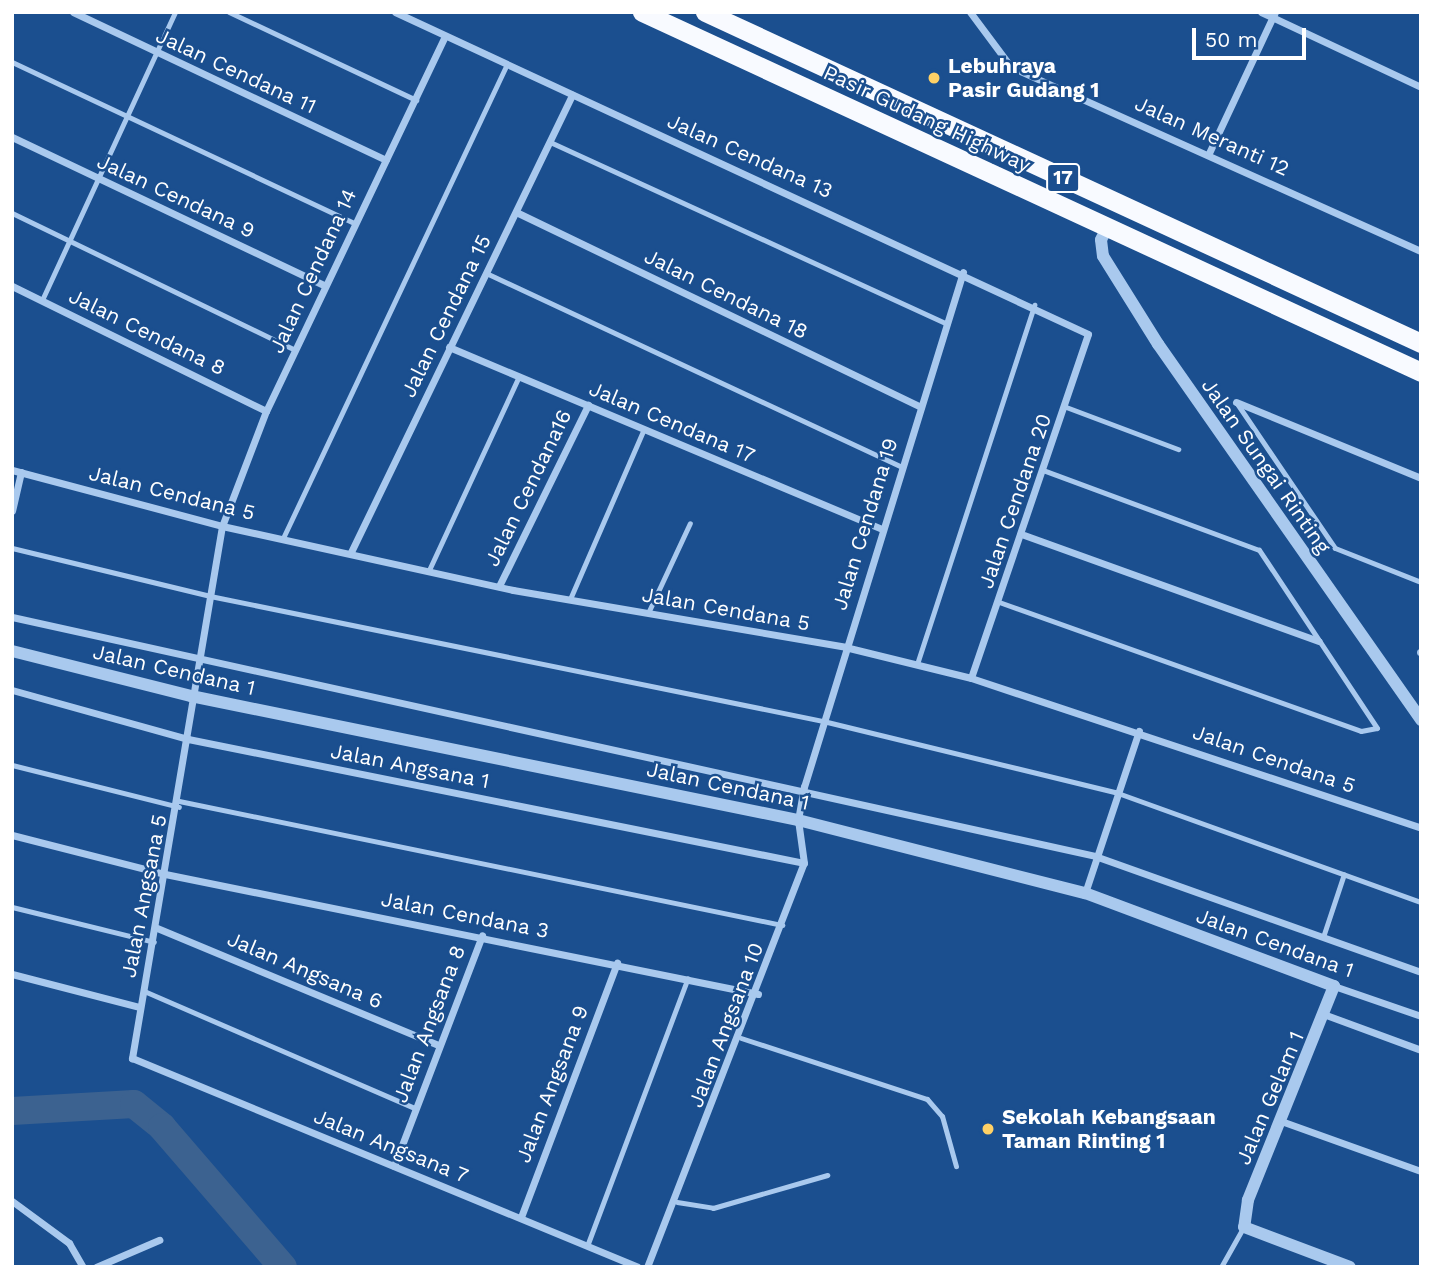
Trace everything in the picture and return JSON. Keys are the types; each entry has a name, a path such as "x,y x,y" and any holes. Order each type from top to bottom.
{"highway":[{"name":"Pasir Gudang Highway","path":"642,12 1421,372"},
{"name":"Pasir Gudang Highway","path":"705,12 1421,343"}],"street":[{"name":"Jalan Cendana 11","path":"73,12 386,160"},
{"name":"Jalan Cendana 13","path":"395,12 963,272 1088,334"},
{"name":"Jalan Meranti 12","path":"970,12 1011,67 1209,153 1421,251"},
{"path":"1261,12 1274,15 1421,87"},
{"path":"1209,153 1274,15"},
{"name":"Jalan Cendana 14","path":"196,662 222,526 266,411 445,36"},
{"name":"Jalan Cendana 15","path":"351,552 572,95"},
{"name":"Jalan Cendana 9","path":"12,137 324,285"},
{"name":"Jalan Cendana 18","path":"516,212 920,406"},
{"name":"Jalan Sungai Rinting","path":"1107,228 1101,240 1103,256 1158,344 1421,720"},
{"name":"Jalan Cendana 19","path":"804,787 845,647 963,272"},
{"name":"Jalan Cendana 8","path":"12,286 266,411"},
{"name":"Jalan Cendana 20","path":"971,678 1024,535 1088,334"},
{"name":"Jalan Cendana 17","path":"449,347 882,529"},
{"path":"1236,402 1421,478"},
{"name":"Jalan Cendana16","path":"499,586 588,405"},
{"path":"12,511 17,471"},
{"name":"Jalan Cendana 5","path":"17,471 222,526 499,586 845,647 917,664 971,678 1139,731 1421,828"},
{"path":"1024,535 1319,641"},
{"name":"Jalan Cendana 1","path":"12,617 196,662 804,787 1096,856 1421,972"},
{"name":"Jalan Cendana 1","path":"12,651 191,696 798,820 1084,893 1421,1016"},
{"name":"Jalan Angsana 5","path":"132,1058 139,1007 157,928 179,804 196,662"},
{"name":"Jalan Angsana 1","path":"12,690 188,739 804,863"},
{"path":"1084,893 1115,792 1139,731"},
{"name":"Jalan Angsana 10","path":"647,1267 677,1202 741,1038 804,863 798,820 804,787"},
{"name":"Jalan Cendana 3","path":"12,835 165,874 482,935 758,993"},
{"name":"Jalan Angsana 6","path":"157,928 438,1045"},
{"name":"Jalan Angsana 8","path":"394,1166 482,935"},
{"name":"Jalan Angsana 9","path":"521,1217 617,964"},
{"path":"12,974 139,1007"},
{"name":"Jalan Gelam 1","path":"1244,1227 1281,1121 1326,1015 1334,986"},
{"path":"1326,1015 1421,1050"},
{"name":"Jalan Angsana 7","path":"132,1058 638,1267"},
{"path":"1281,1121 1421,1171"},
{"path":"12,1201 69,1243 83,1267"},
{"path":"1244,1227 1350,1267"},
{"path":"96,1267 159,1240"}],"lane":[{"path":"42,300 67,240 175,12"},
{"path":"229,12 416,100"},
{"path":"12,62 354,223"},
{"path":"283,538 507,65"},
{"path":"550,142 947,324"},
{"path":"12,213 295,350"},
{"path":"486,273 902,467"},
{"path":"917,664 1034,305"},
{"path":"429,570 519,376"},
{"path":"1236,402 1335,548 1421,582"},
{"path":"1066,407 1178,449"},
{"path":"570,600 644,429"},
{"path":"999,601 1373,732 1375,721 1259,550 1045,471"},
{"path":"648,613 690,523"},
{"path":"12,548 210,596 823,721 1115,792 1421,902"},
{"path":"12,765 179,804 782,925"},
{"path":"1323,937 1344,874"},
{"path":"12,907 154,942"},
{"path":"587,1246 688,978"},
{"path":"144,991 415,1108"},
{"path":"741,1038 927,1099 942,1116 956,1166"},
{"path":"677,1202 713,1208 827,1175"},
{"path":"1222,1267 1244,1227"}],"waterway":[{"path":"12,1111 134,1104 162,1127 283,1267"}],"place":[{"name":"Lebuhraya Pasir Gudang 1","path":"934,78"},
{"name":"Sekolah Kebangsaan Taman Rinting 1","path":"988,1129"}]}
